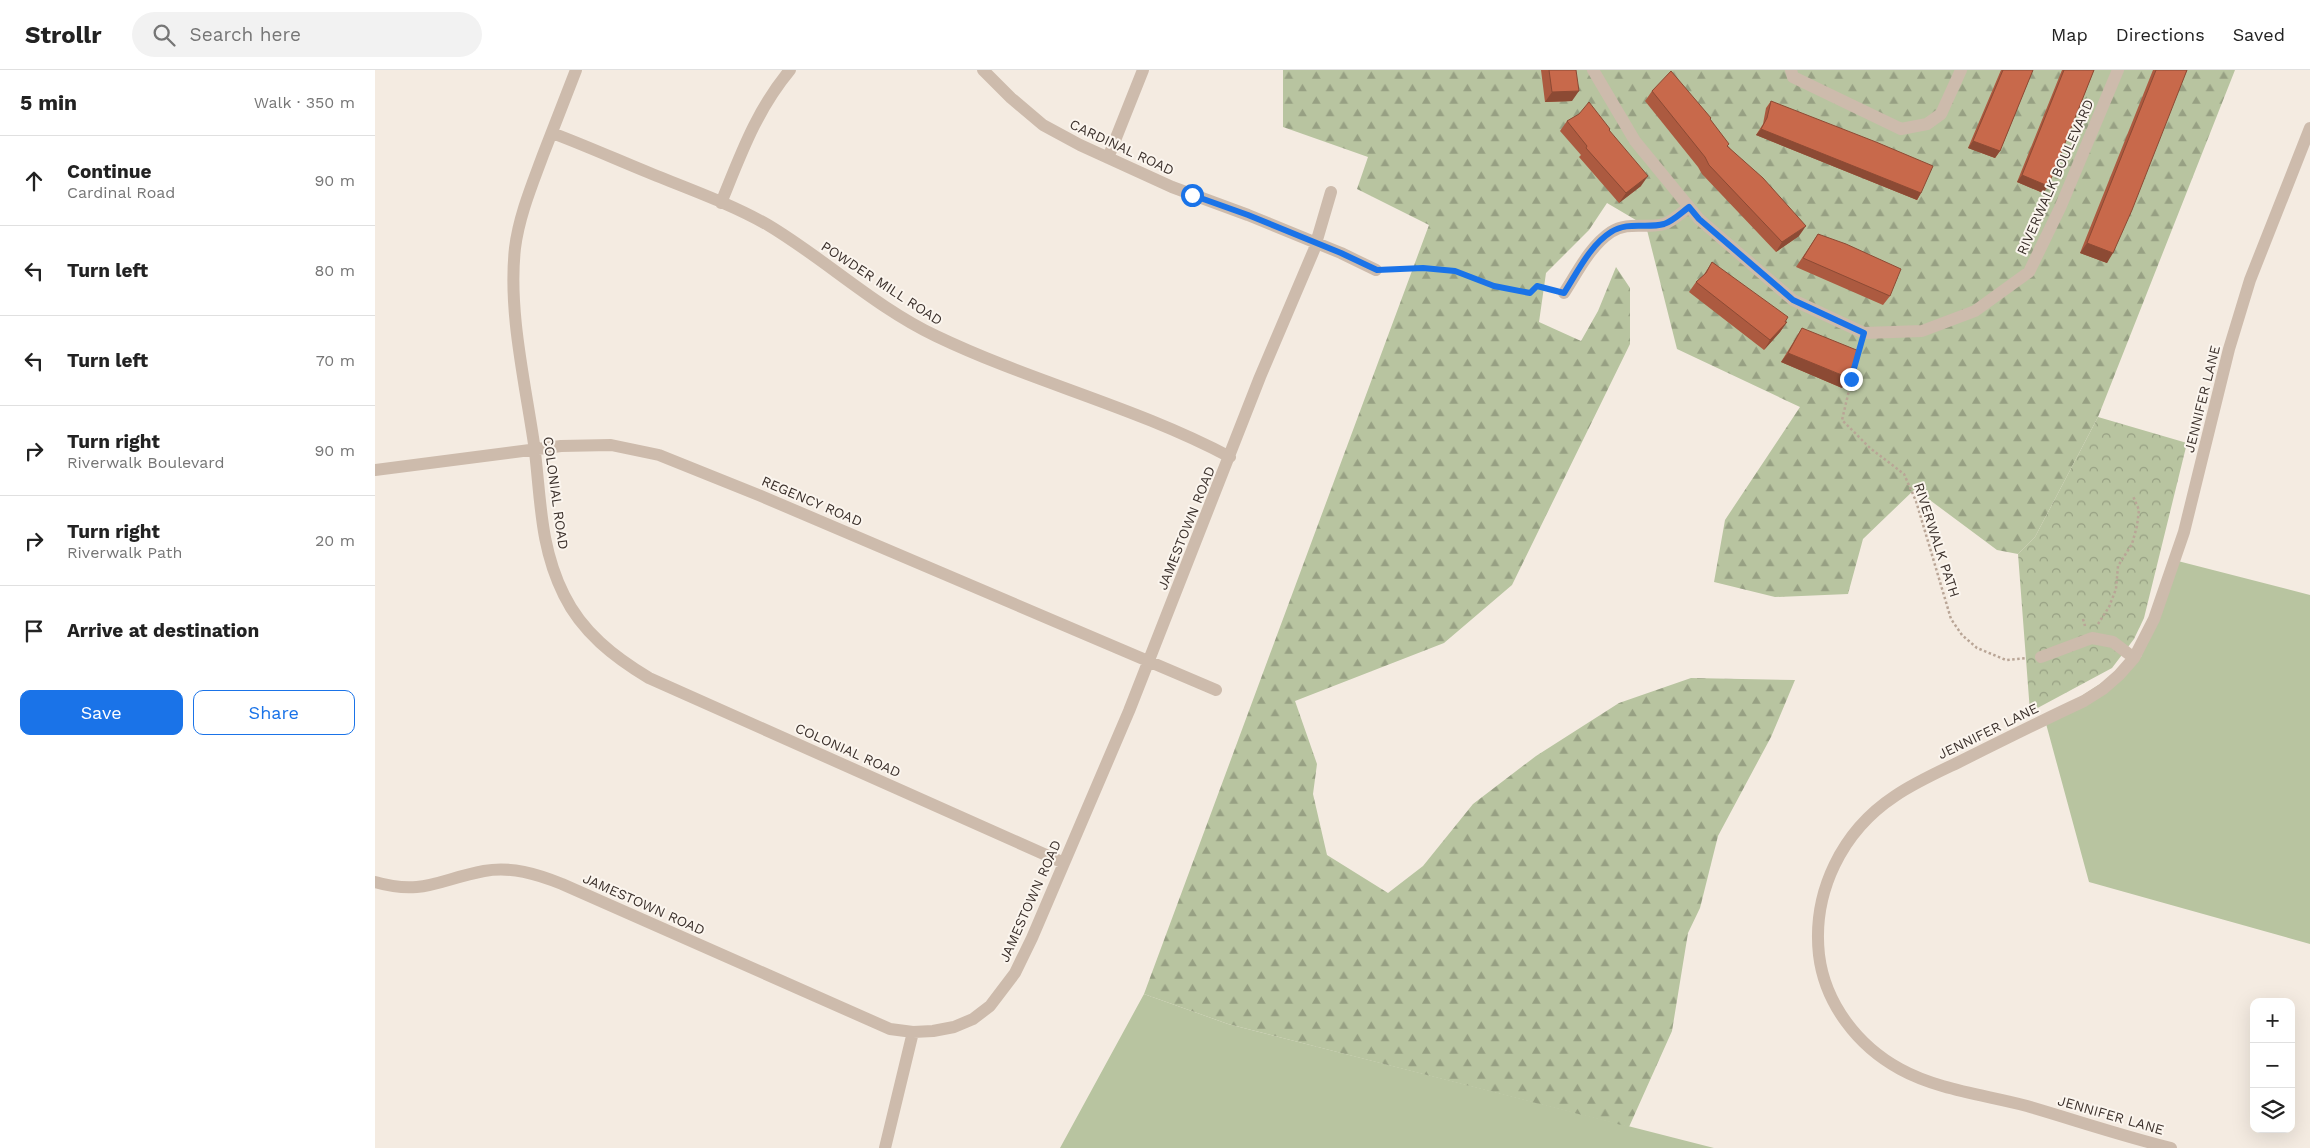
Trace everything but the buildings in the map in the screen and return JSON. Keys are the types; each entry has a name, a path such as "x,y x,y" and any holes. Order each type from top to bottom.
{"street":[{"name":"COLONIAL ROAD","path":"576,70 523,211 515,249 517,326 535,449 544,540 552,567 565,596 578,617 605,648 633,668 666,686 1064,863"},
{"path":"721,203 755,120 765,102 790,70"},
{"name":"CARDINAL ROAD","path":"983,70 1011,98 1043,125 1107,158 1173,187 1316,243 1377,270"},
{"path":"1107,158 1143,70"},
{"name":"RIVERWALK BOULEVARD","path":"1593,70 1635,140 1699,219 1793,300 1864,333 1922,331 1975,311 2029,272 2060,208 2118,70"},
{"path":"1791,70 1793,77 1901,129 1927,124 1941,114 1961,70"},
{"name":"JENNIFER LANE","path":"2171,1148 1949,1086 1902,1070 1869,1047 1843,1018 1825,984 1820,965 1818,923 1827,882 1846,842 1865,820 1895,796 1915,784 2084,701 2119,675 2134,658 2154,619 2185,532 2229,349 2250,280 2310,128"},
{"name":"POWDER MILL ROAD","path":"552,133 721,203 783,234 833,270 934,335 989,359 1139,414 1197,438 1230,457"},
{"name":"JAMESTOWN ROAD","path":"375,882 393,887 412,888 429,886 485,870 524,871 562,884 890,1029 913,1032 933,1031 954,1026 973,1018 990,1006 1004,990 1024,955 1121,731 1316,243 1331,192"},
{"path":"1564,293 1596,245 1612,232 1632,225 1663,224 1677,217 1689,207"},
{"name":"REGENCY ROAD","path":"375,470 561,446 611,445 659,455 1149,660 1216,690"},
{"path":"2041,657 2092,638 2113,642 2134,658"},
{"path":"885,1148 913,1032"}],"path":[{"path":"1377,270 1423,268 1455,271 1494,286 1530,293 1537,286 1564,293"},
{"name":"RIVERWALK PATH","path":"1864,333 1842,420 1870,448 1904,474 1916,501 1951,618 1961,635 1977,648 2006,660 2041,657"},
{"path":"2083,618 2086,630 2097,626 2109,607 2116,589 2118,566 2132,544 2137,526 2139,510 2133,496"}],"green space":[{"path":"1283,70 2235,70 2098,417 2035,537 2018,554 1997,550 1915,489 1863,539 1848,594 1775,597 1714,582 1725,520 1800,407 1677,349 1646,226 1607,203 1589,230 1546,273 1539,322 1581,341 1598,311 1616,267 1630,288 1630,344 1512,585 1444,643 1295,701 1317,764 1313,794 1327,855 1388,893 1423,866 1473,804 1536,756 1619,703 1691,678 1795,680 1771,737 1718,836 1700,908 1688,933 1672,1031 1629,1127 1228,1024 1144,994 1429,225 1357,189 1368,157 1283,127"},
{"path":"2098,417 2187,443 2144,618 2134,639 2112,668 2030,712 2018,554 2035,537"},
{"path":"2170,559 2310,595 2310,944 2089,882 2045,720 2141,657"},
{"path":"1144,994 1228,1024 1714,1148 1060,1148"}],"route":[{"path":"1192,195 1248,215 1341,253 1377,270 1423,268 1455,271 1494,286 1530,293 1537,286 1564,293 1596,245 1612,232 1632,225 1663,224 1677,217 1689,207 1699,219 1793,300 1864,333 1851,379"}]}
